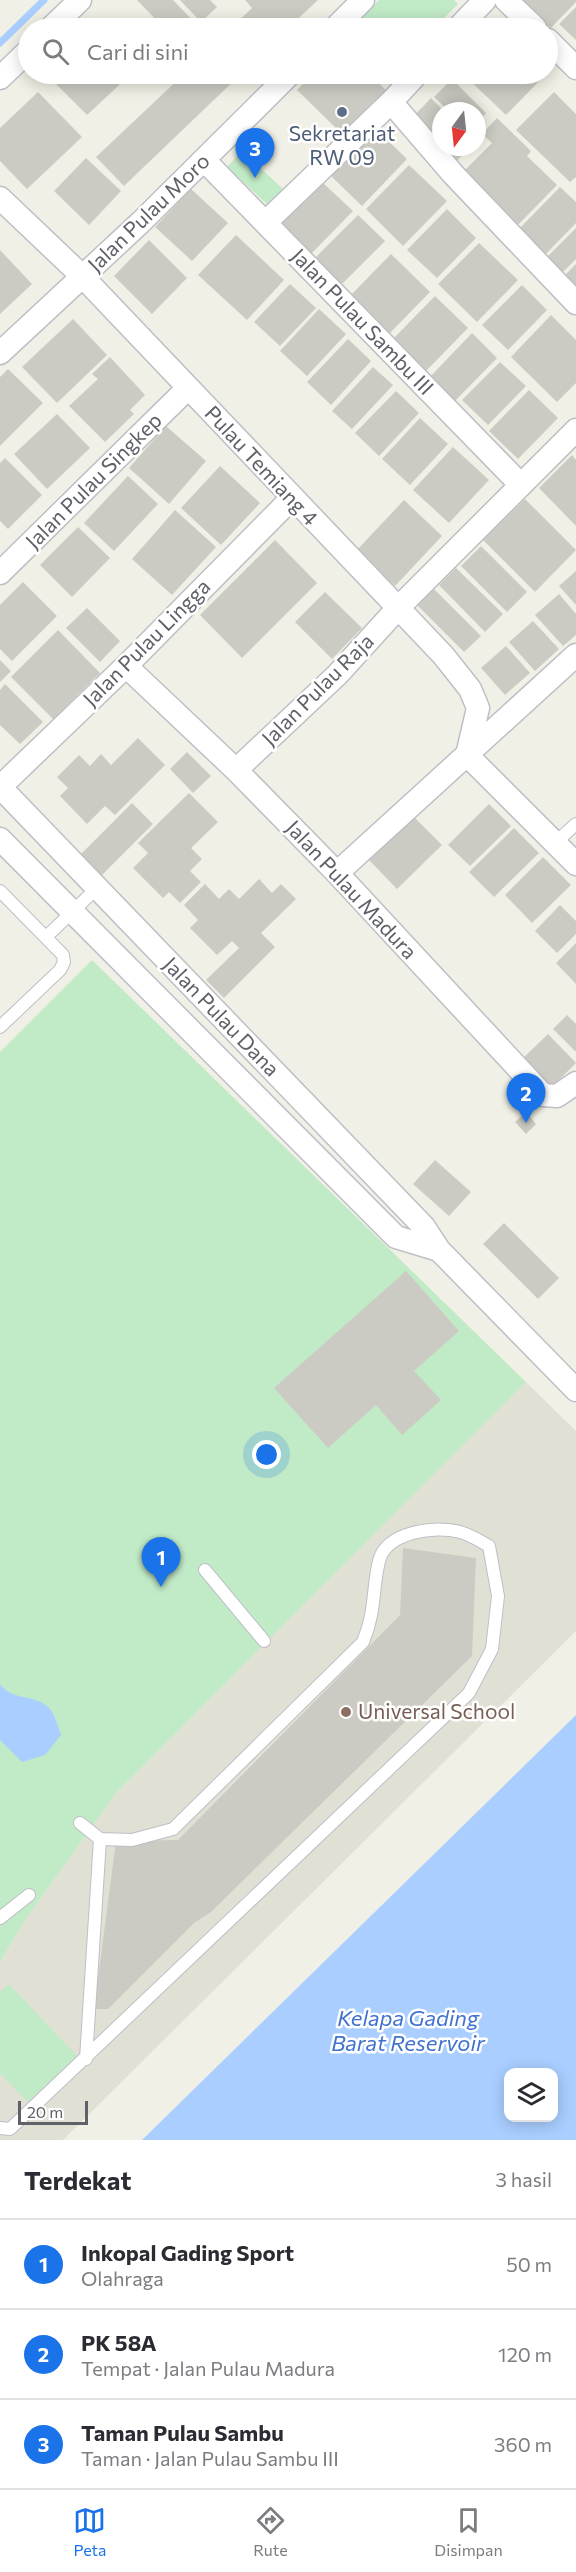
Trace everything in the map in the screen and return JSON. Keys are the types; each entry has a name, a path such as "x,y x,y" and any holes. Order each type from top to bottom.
{"street":[{"path":"61,18 80,0"},
{"path":"344,18 363,0"},
{"path":"468,18 485,0"},
{"path":"506,0 525,18"},
{"path":"558,50 576,68"},
{"path":"0,78 18,61"},
{"name":"Jalan Pulau Moro","path":"0,353 83,277 281,84"},
{"path":"266,222 408,84"},
{"path":"391,102 453,174 576,303"},
{"name":"Jalan Pulau Sambu III","path":"204,160 520,484"},
{"name":"Pulau Temiang 4","path":"0,198 83,277 443,655 470,689 478,708 467,755"},
{"name":"Jalan Pulau Singkep","path":"0,573 188,388"},
{"name":"Jalan Pulau Raja","path":"236,770 338,675 398,608 576,430"},
{"name":"Jalan Pulau Lingga","path":"0,787 126,666 292,498"},
{"path":"337,873 576,655"},
{"name":"Jalan Pulau Madura","path":"126,666 236,770 337,873 543,1095 557,1096 576,1083"},
{"path":"467,755 576,864"},
{"name":"Jalan Pulau Dana","path":"0,787 424,1227 439,1250 576,1390"},
{"name":"Jalan Pulau Dana","path":"0,839 70,913 396,1238 439,1250"}],"lane":[{"path":"555,843 576,824"},
{"path":"46,937 97,888"},
{"path":"0,891 63,955 64,962 60,970 0,1027"},
{"path":"0,2128 9,2129 86,2059 469,1693 492,1649 498,1596 489,1545 459,1532 431,1529 392,1541 380,1558 370,1625 363,1642 172,1830 132,1840 100,1839 80,1823"},
{"path":"205,1570 264,1641"},
{"path":"86,2059 100,1839"},
{"path":"0,1918 29,1895"}],"shaded area":[{"name":"Universal School","path":"526,1382 576,1431 576,1631 63,2140 0,2140 0,1962 27,1917 117,1792"}],"green space":[{"path":"379,0 454,0 458,4 444,18 361,18"},
{"path":"242,151 283,189 268,205 227,167"},
{"path":"92,960 526,1382 117,1792 27,1917 0,1962 0,1052"},
{"path":"9,1984 77,2056 28,2102 0,2073 0,1992"}],"water":[{"path":"0,1684 5,1690 17,1696 44,1704 52,1712 61,1735 45,1755 22,1762 0,1740"},
{"name":"Kelapa Gading Barat Reservoir","path":"576,1715 576,2140 142,2140"}],"building":[{"path":"137,0 173,0 190,18 154,18"},
{"path":"180,0 210,0 217,7 205,18 197,18"},
{"path":"245,0 318,0 299,18 242,18 252,8"},
{"path":"523,0 576,0 558,21 558,18 540,18"},
{"path":"576,7 576,40 559,24"},
{"path":"56,84 120,84 87,115"},
{"path":"173,84 231,84 124,186 96,157"},
{"name":"Sekretariat RW 09","path":"303,84 380,84 386,90 342,134 297,90"},
{"path":"447,84 457,84 475,102 439,102 434,97"},
{"path":"473,84 536,84 506,115"},
{"path":"38,92 82,137 27,189 0,161 0,128"},
{"path":"554,92 576,114 576,177 570,182 516,130"},
{"path":"431,98 435,102 432,102 432,141 410,120"},
{"path":"497,118 531,151 527,156 557,185 515,228 460,175 479,156 486,156 486,149 492,143 486,138 486,130"},
{"path":"376,129 407,159 362,206 330,175"},
{"path":"448,156 462,156 455,163"},
{"path":"86,158 121,191 89,225 54,191"},
{"path":"409,165 447,201 403,246 366,209"},
{"path":"322,182 353,211 311,254 280,225"},
{"path":"560,187 576,202 576,223 542,258 516,232"},
{"path":"191,189 228,223 192,261 155,227"},
{"path":"447,209 476,238 437,278 407,250"},
{"path":"358,215 385,241 342,284 315,258"},
{"path":"576,228 576,259 560,275 544,260"},
{"path":"236,235 284,280 247,320 198,275"},
{"path":"149,240 187,278 152,314 114,276"},
{"path":"479,243 518,280 477,322 438,284"},
{"path":"0,250 32,284 0,314"},
{"path":"391,254 430,292 389,334 350,296"},
{"path":"576,264 576,296 560,280"},
{"path":"290,284 316,308 280,346 254,322"},
{"path":"522,285 547,310 508,350 482,325"},
{"path":"435,296 468,328 425,372 392,340"},
{"path":"319,309 346,334 307,376 280,351"},
{"path":"551,315 576,340 576,383 557,402 511,357"},
{"path":"73,319 107,355 57,403 22,367"},
{"path":"472,333 497,358 453,403 428,379"},
{"path":"348,339 371,361 331,405 307,382"},
{"path":"110,357 145,395 130,410 134,414 105,442 69,406 98,379 92,374"},
{"path":"500,362 526,386 488,425 462,400"},
{"path":"373,367 393,385 352,429 332,411"},
{"path":"8,369 43,403 0,446 0,377"},
{"path":"529,390 558,418 518,459 489,431"},
{"path":"396,391 419,413 379,456 355,433"},
{"path":"57,414 90,448 47,489 14,454"},
{"path":"420,418 448,444 410,485 382,459"},
{"path":"166,426 206,461 169,504 129,468"},
{"path":"453,447 489,480 449,523 413,490"},
{"path":"572,455 576,460 576,526 539,488"},
{"path":"5,458 42,495 8,529 0,521 0,463"},
{"path":"220,466 260,503 221,545 181,508"},
{"path":"128,476 158,504 114,551 84,523"},
{"path":"525,499 576,550 535,592 483,540"},
{"path":"404,500 442,536 395,586 357,550"},
{"path":"175,510 216,547 172,595 132,559"},
{"path":"78,527 110,558 72,597 40,565"},
{"path":"275,540 317,583 242,658 200,615"},
{"path":"481,546 527,592 507,612 461,566"},
{"path":"456,568 503,614 485,632 439,585"},
{"path":"576,571 576,605 559,586"},
{"path":"23,582 57,616 12,661 0,649 0,605"},
{"path":"434,589 481,636 464,652 417,605"},
{"path":"325,592 362,628 332,659 295,622"},
{"path":"559,594 576,614 576,635 563,646 535,615"},
{"path":"87,608 120,641 100,662 66,628"},
{"path":"533,621 559,649 535,671 509,642"},
{"path":"58,630 100,673 53,719 11,677"},
{"path":"506,646 530,673 505,695 481,668"},
{"path":"0,660 11,671 0,682"},
{"path":"5,684 43,722 20,744 0,725 0,690"},
{"path":"138,738 165,765 115,815 105,806 87,824 60,796 68,788 57,777 79,755 90,766 101,754 111,765"},
{"path":"187,752 211,776 193,793 170,769"},
{"path":"189,793 218,822 191,848 202,859 190,871 201,882 180,903 169,892 163,898 133,868 148,853 138,843"},
{"path":"132,803 153,824 101,876 80,855"},
{"path":"489,804 511,826 470,866 448,845"},
{"path":"412,815 442,845 397,889 368,859"},
{"path":"514,828 539,853 494,897 469,872"},
{"path":"543,857 571,885 532,923 505,895"},
{"path":"259,879 272,893 281,884 296,899 261,933 275,947 224,998 206,980 239,948 232,941 217,955 190,928 198,920 184,905 205,884 219,899 229,889 239,899"},
{"path":"560,905 576,921 576,934 557,953 535,931"},
{"path":"576,943 576,984 556,963"},
{"path":"567,1015 576,1024 576,1052 553,1029"},
{"path":"548,1034 576,1063 544,1095 515,1066"},
{"path":"526,1112 536,1124 526,1134 515,1122"},
{"path":"435,1160 471,1192 449,1216 413,1184"},
{"path":"504,1223 559,1278 538,1299 483,1244"},
{"path":"406,1271 459,1331 414,1371 441,1400 402,1435 376,1405 328,1448 274,1388"},
{"path":"403,1548 476,1558 472,1656 211,1912 194,1923 108,2009 94,2009 116,1841 178,1840 400,1615"}],"waterway":[{"path":"26,18 44,0"},
{"path":"0,43 18,25"}],"place":[{"name":"Sekretariat RW 09","path":"342,112"},
{"name":"Taman Pulau Sambu","path":"255,178"},
{"name":"PK 58A","path":"526,1123"},
{"name":"Inkopal Gading Sport","path":"161,1587"},
{"name":"Universal School","path":"346,1712"}]}
